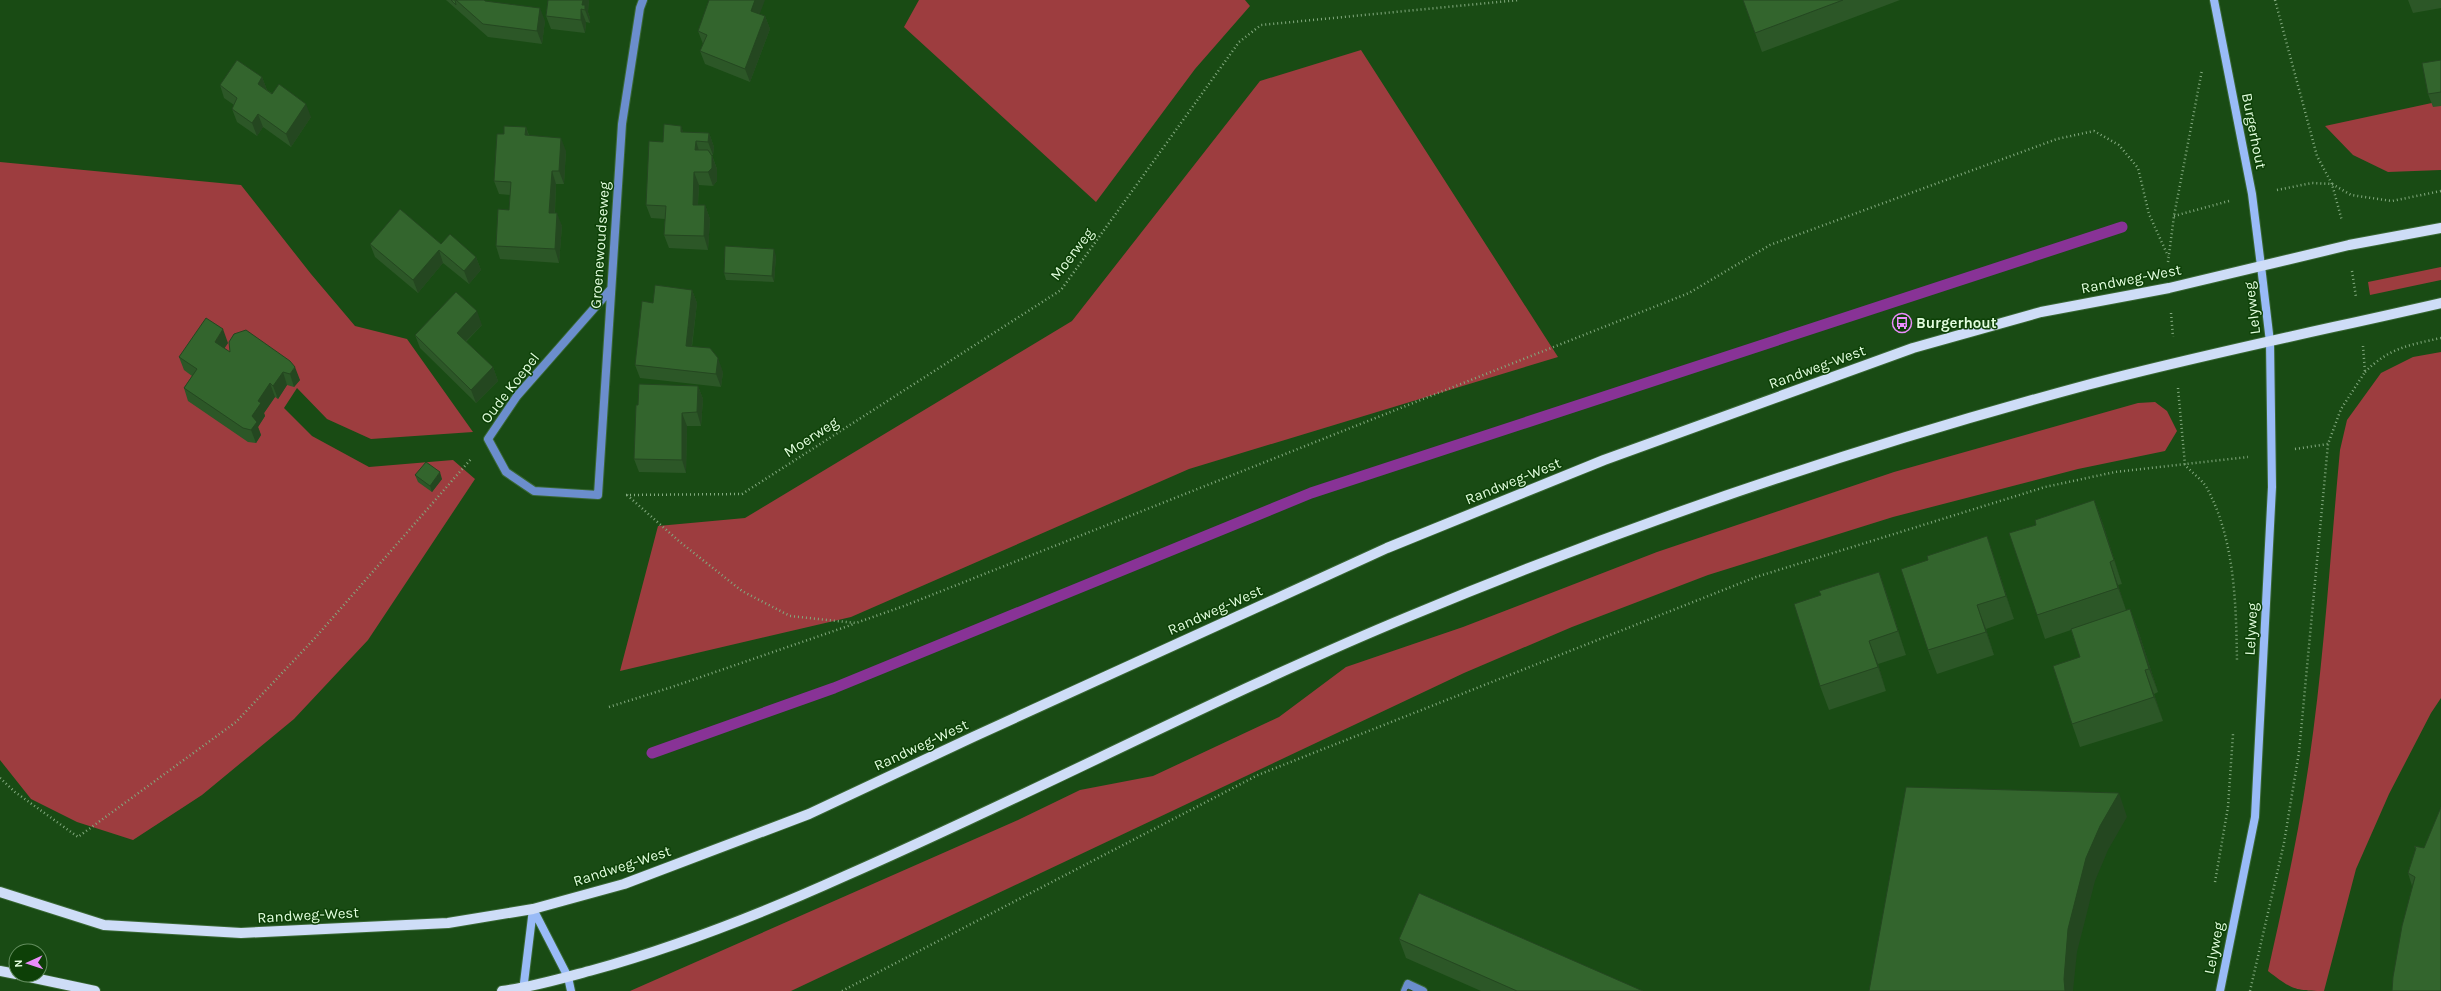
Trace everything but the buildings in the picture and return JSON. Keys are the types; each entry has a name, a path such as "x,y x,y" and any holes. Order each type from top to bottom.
{"main road":[{"name":"Randweg-West","path":"0,892 104,925 241,933 448,923 533,910 624,884 808,814 973,736 1380,551 1604,460 1913,348 2041,312 2169,288 2349,245 2441,228"},
{"path":"502,991 523,990 640,957 748,919 960,826 1205,708 1407,617 1600,539 1931,428 2094,383 2441,303"},
{"path":"48,981 95,991"}],"street":[{"name":"Groenewoudseweg","path":"598,494 622,124 640,8 643,0"},
{"name":"Burgerhout","path":"2214,0 2252,194 2261,266"},
{"name":"Lelyweg","path":"2220,991 2255,817 2272,487 2270,342 2261,266"},
{"name":"Oude Koepel","path":"598,494 534,491 506,472 488,439 517,396 611,289"},
{"path":"533,910 568,977 571,991"},
{"path":"523,990 533,910"},
{"path":"1405,991 1408,984 1423,991"}],"path":[{"name":"Moerweg","path":"598,494 742,494 1061,290 1239,42 1261,25 1519,0"},
{"path":"2275,0 2316,156 2332,184 2349,245 2360,322 2365,372"},
{"path":"2174,216 2203,63"},
{"path":"609,707 672,687 911,603 1689,293 1770,245 2057,139 2094,131 2119,145 2138,168 2148,214 2168,256"},
{"path":"2332,184 2351,196 2392,201 2441,191"},
{"path":"2250,991 2284,843 2299,752 2328,444 2341,409 2365,372 2378,358 2398,348 2441,338"},
{"path":"0,778 15,792 78,837 236,722 315,638 488,439"},
{"path":"842,991 1258,774 1756,577 2045,487 2115,472 2185,466 2271,454 2328,444"},
{"path":"2185,466 2208,488 2227,541 2236,602 2237,669"},
{"path":"627,494 680,542 742,590 790,616 856,623"},
{"path":"2228,807 2233,730"}],"shaded area":[{"path":"919,0 1245,0 1250,6 1195,69 1096,202 904,27"},
{"path":"1361,50 1558,357 1189,469 851,617 620,671 658,526 745,518 1072,321 1260,81"},
{"path":"2441,101 2441,170 2388,172 2353,155 2325,126"},
{"path":"0,162 241,185 311,274 355,326 407,339 473,432 371,439 327,419 297,388 284,408 312,436 369,467 453,460 475,479 368,640 294,719 202,795 133,840 77,822 31,799 0,760"},
{"path":"2441,267 2441,280 2370,295 2368,282"},
{"path":"2441,352 2441,698 2431,713 2389,794 2356,869 2324,991 2294,988 2282,982 2268,971 2295,845 2314,729 2323,649 2340,450 2347,420 2381,373 2413,357"},
{"path":"2155,402 2167,411 2177,431 2165,451 2078,469 1893,517 1708,575 1572,627 1464,673 791,991 630,991 1018,820 1080,790 1153,776 1279,717 1346,667 1463,627 1657,552 1894,472 2138,403"}],"waterway":[{"path":"652,753 834,688 1311,493 2122,227"}],"place":[{"name":"Burgerhout","path":"1902,323"}]}
